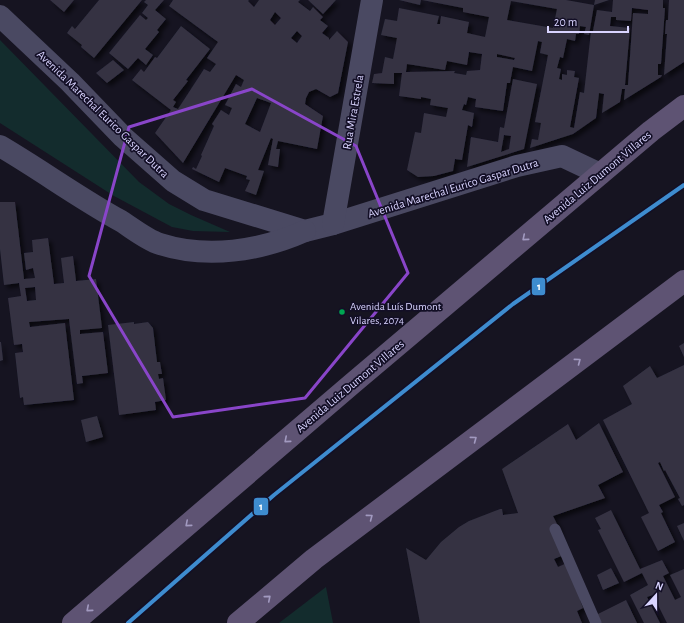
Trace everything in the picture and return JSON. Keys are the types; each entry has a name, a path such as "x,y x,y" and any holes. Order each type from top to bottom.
{"main road":[{"name":"Avenida Luiz Dumont Villares","path":"73,623 353,382 651,131 684,106"},
{"path":"238,623 314,559 684,281"}],"street":[{"path":"0,8 7,0"},
{"name":"Rua Mira Estrela","path":"333,224 372,0"},
{"name":"Avenida Marechal Eurico Gaspar Dutra","path":"0,16 70,82 123,137 173,181 204,200 305,232"},
{"name":"Avenida Marechal Eurico Gaspar Dutra","path":"0,146 58,184 158,243 183,250 217,252 252,249 517,166 562,156 600,174"}],"lane":[{"path":"555,529 596,623"}],"highlighted area":[{"path":"252,89 356,146 408,273 305,398 173,417 89,276 129,127"}],"green space":[{"path":"0,40 139,182 169,204 230,232 193,231 172,227 114,196 0,123"},
{"path":"326,587 333,623 279,623"}],"building":[{"path":"50,0 74,0 64,12"},
{"path":"99,0 142,0 94,58 81,47 82,45 67,33 72,26 75,29"},
{"path":"146,0 164,0 155,10 166,19 157,30 159,32 145,49 153,55 146,65 138,58 128,69 109,53 140,15 146,20 148,18 142,13 148,5 144,2"},
{"path":"173,0 249,0 248,1 254,7 259,0 300,0 298,2 310,11 313,7 323,17 320,20 328,26 322,33 329,38 329,40 337,31 348,42 338,93 330,97 316,89 309,92 306,98 305,104 323,116 317,149 278,141 276,149 280,149 278,167 268,165 273,139 271,138 258,170 264,171 256,195 245,191 250,180 246,179 247,176 225,168 219,182 192,169 193,167 196,169 214,126 212,124 221,110 229,115 232,108 225,105 236,84 241,87 244,80 236,75 183,163 155,133 171,110 132,80 141,69 144,72 155,57 157,58 181,26 210,49 186,80 188,81 173,100 176,102 173,107 178,109 204,69 210,72 216,64 207,58 218,42 169,6","holes":["275,12 281,18 275,25 270,20","297,31 302,36 297,43 291,38","257,98 271,103 260,132 245,124"]},
{"path":"308,0 336,0 323,14"},
{"path":"399,0 421,0 420,5"},
{"path":"422,0 566,0 594,5 589,35 584,34 586,27 580,26 579,34 576,34 575,41 567,39 563,58 560,57 557,68 561,69 559,79 562,80 562,74 567,75 567,70 575,71 574,77 579,78 570,127 574,128 580,92 584,93 591,31 593,31 597,10 612,12 613,0 663,0 663,8 665,8 661,64 658,64 658,75 662,75 624,100 625,89 622,89 620,102 602,113 604,94 599,93 596,118 573,134 530,148 532,139 538,140 541,123 535,122 548,55 540,53 542,42 538,41 532,71 513,67 510,83 507,83 503,111 475,107 476,99 468,97 466,105 464,104 462,110 474,113 472,127 468,125 462,160 455,159 453,171 434,176 418,177 407,170 415,132 421,133 424,113 446,117 448,108 430,105 431,99 399,96 402,73 394,73 394,84 372,83 374,74 382,73 385,57 393,59 397,38 381,35 385,19 397,21 399,8 439,16 437,24 440,24 441,16 469,22 467,33 485,37 489,17 463,12 463,8","holes":["511,1 557,9 553,28 507,20","632,8 648,10 648,14 633,13 628,85 625,85 630,28 610,26 611,17 616,17 616,20 631,21","469,52 482,54 480,70 467,71 466,75 454,73 455,71 406,72 407,64 445,70 447,61 467,65","497,54 515,58 514,60 497,57"]},
{"path":"595,0 609,0 594,5"},
{"path":"669,0 684,0 684,62 664,75 667,34 665,34 666,20 668,20"},
{"path":"113,60 124,70 107,83 96,73"},
{"path":"513,79 537,84 524,149 467,167 471,137 498,142 500,127 504,128","holes":["504,135 511,136 509,149 501,152"]},
{"path":"0,202 15,202 24,279 35,278 33,268 26,270 24,253 33,252 32,240 48,238 54,284 64,283 61,258 73,256 76,281 96,279 102,328 80,330 80,334 103,332 108,373 82,376 83,383 77,384 69,319 29,322 30,327 65,323 74,400 24,405 23,397 20,398 15,353 23,352 22,344 14,345 8,298 21,296 19,283 4,285 0,249","holes":["35,287 36,300 27,301 25,288"]},
{"path":"134,322 134,324 148,322 153,328 157,362 160,362 162,374 158,374 159,379 163,378 166,400 155,402 156,410 119,415 108,325"},
{"path":"0,342 3,360 0,361"},
{"path":"684,343 684,357 679,346"},
{"path":"684,365 684,505 682,506 678,499 680,498 665,470 664,471 660,462 658,463 675,497 659,505 663,512 661,513 675,542 658,551 641,517 649,513 603,420 632,404 623,386 650,366 657,378"},
{"path":"97,416 103,437 86,442 81,420"},
{"path":"599,423 623,472 598,485 605,498 553,516 558,526 564,555 554,559 558,567 567,563 583,599 580,600 583,608 577,611 582,623 420,623 406,548 426,560 441,542 469,521 500,509 502,509 503,515 518,513 502,469 568,424 576,440"},
{"path":"611,510 640,569 662,560 669,573 663,576 675,600 681,597 670,575 684,569 684,623 667,623 653,595 647,597 660,623 644,623 630,595 648,585 642,573 624,582 598,530 601,529 595,518"},
{"path":"684,523 684,541 677,526"},
{"path":"611,568 619,583 603,590 597,575"},
{"path":"626,600 637,623 599,623 596,615"}],"transit line":[{"name":"1","path":"128,623 274,495 513,304 684,185"}],"place":[{"name":"Avenida Luís Dumont Vilares, 2074","path":"342,312"}]}
